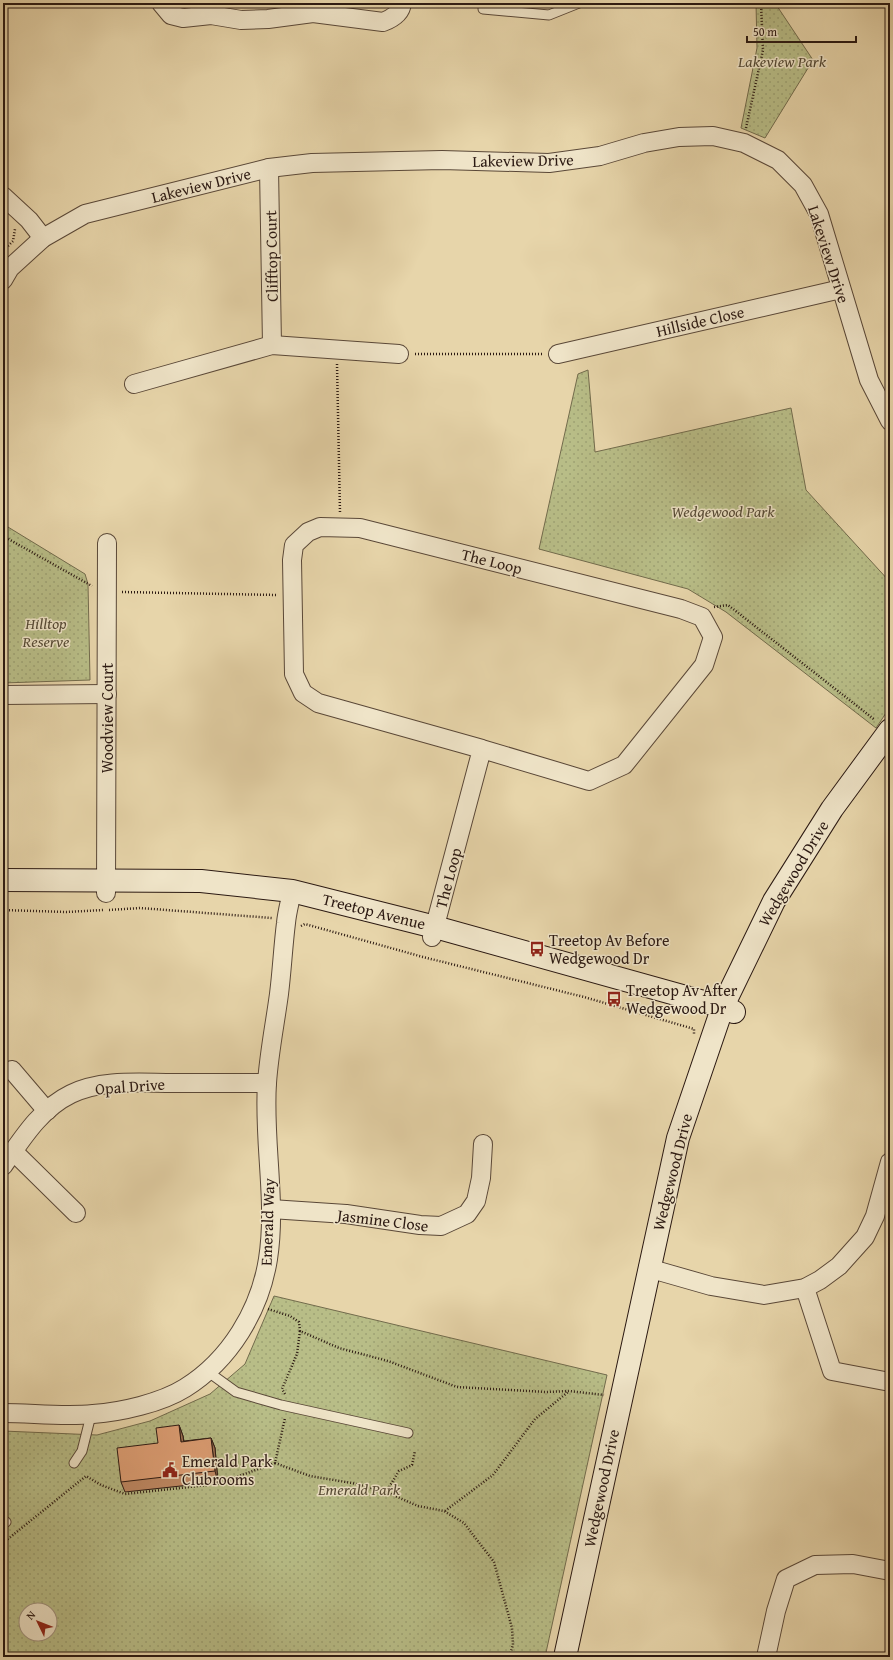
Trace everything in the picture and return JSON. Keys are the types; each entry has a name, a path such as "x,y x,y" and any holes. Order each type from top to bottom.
{"street":[{"path":"161,3 171,15 183,18 211,15 241,20 268,19 313,13 383,22 393,18 402,7 402,3"},
{"name":"Lakeview Drive","path":"3,280 10,268 43,238 85,214 270,168 312,163 426,160 548,163 600,156 644,143 679,137 713,136 744,143 778,160 803,185 819,214 869,380 890,421"},
{"name":"Clifftop Court","path":"270,168 272,345"},
{"path":"3,196 29,220 43,238"},
{"name":"Hillside Close","path":"558,354 841,289"},
{"path":"134,384 272,345 399,354"},
{"name":"The Loop","path":"320,527 340,527 360,528 681,609 702,618 713,636 704,665 624,765 589,781 318,703 303,693 294,674 294,595 292,560 294,545 308,532 320,527"},
{"name":"Woodview Court","path":"106,886 107,543"},
{"path":"3,695 107,694"},
{"name":"Wedgewood Drive","path":"579,1657 655,1271 678,1138 726,1016 774,901 832,808 886,738"},
{"name":"The Loop","path":"433,932 482,749"},
{"name":"Treetop Avenue","path":"3,880 106,886"},
{"name":"Treetop Avenue","path":"3,892 201,881 289,905 433,932 726,1016"},
{"name":"Emerald Way","path":"3,1413 92,1415 129,1408 161,1398 185,1388 207,1371 231,1346 248,1322 262,1286 268,1258 271,1209 267,1142 267,1083 289,905"},
{"path":"12,1070 47,1111"},
{"name":"Opal Drive","path":"3,1166 29,1128 47,1111 70,1094 93,1086 127,1083 267,1083"},
{"name":"Jasmine Close","path":"271,1209 346,1214 420,1225 441,1226 467,1214 476,1201 481,1178 483,1144"},
{"path":"13,1151 76,1213"},
{"path":"655,1271 711,1286 764,1295 805,1288 820,1280 839,1266 866,1237 875,1216 890,1162"},
{"name":"Wedgewood Drive","path":"565,1657 621,1397 655,1271"},
{"path":"805,1288 832,1371 890,1382"},
{"path":"766,1657 776,1611 786,1579 816,1565 853,1564 890,1571"}],"lane":[{"path":"483,9 549,14 579,3"},
{"path":"207,1371 236,1392 289,1406 408,1433"},
{"path":"74,1463 82,1451 92,1415"}],"path":[{"path":"746,129 763,50 761,3"},
{"path":"3,252 13,240 15,228"},
{"path":"337,350 340,527"},
{"path":"399,354 558,354"},
{"path":"3,536 88,584 107,591 294,595"},
{"path":"702,618 715,606 728,605 886,738"},
{"path":"3,910 66,912 140,908 204,912 289,905 296,927 305,924 584,997 694,1029"},
{"path":"255,1304 290,1316 299,1322 300,1331 297,1354 282,1389 288,1398 289,1406 274,1463"},
{"path":"300,1331 338,1348 388,1361 458,1387 546,1392 569,1391 621,1397"},
{"path":"444,1511 494,1475 535,1419 569,1391"},
{"path":"386,1492 399,1471 412,1465 415,1451"},
{"path":"3,1543 86,1476 101,1485 125,1494 217,1484 274,1463 310,1476 352,1483 386,1492 418,1506 444,1511 464,1523 494,1562 512,1628 513,1645 509,1657"}],"green space":[{"name":"Lakeview Park","path":"756,3 775,3 813,60 765,138 741,128 757,48"},
{"name":"Wedgewood Park","path":"588,370 595,452 791,408 806,490 890,582 890,707 876,728 726,612 688,589 539,549 578,374"},
{"name":"Hilltop Reserve","path":"3,524 85,574 88,584 90,680 3,683"},
{"name":"Emerald Park","path":"274,1296 607,1375 545,1657 3,1657 3,1431 97,1435 150,1421 210,1394 245,1364"}],"building":[{"name":"Emerald Park Clubrooms","path":"179,1425 181,1442 211,1438 215,1471 121,1482 117,1448 158,1443 156,1428"}],"place":[{"name":"Treetop Av Before Wedgewood Dr","path":"537,949"},
{"name":"Treetop Av After Wedgewood Dr","path":"614,999"},
{"name":"Emerald Park Clubrooms","path":"170,1470"}]}
